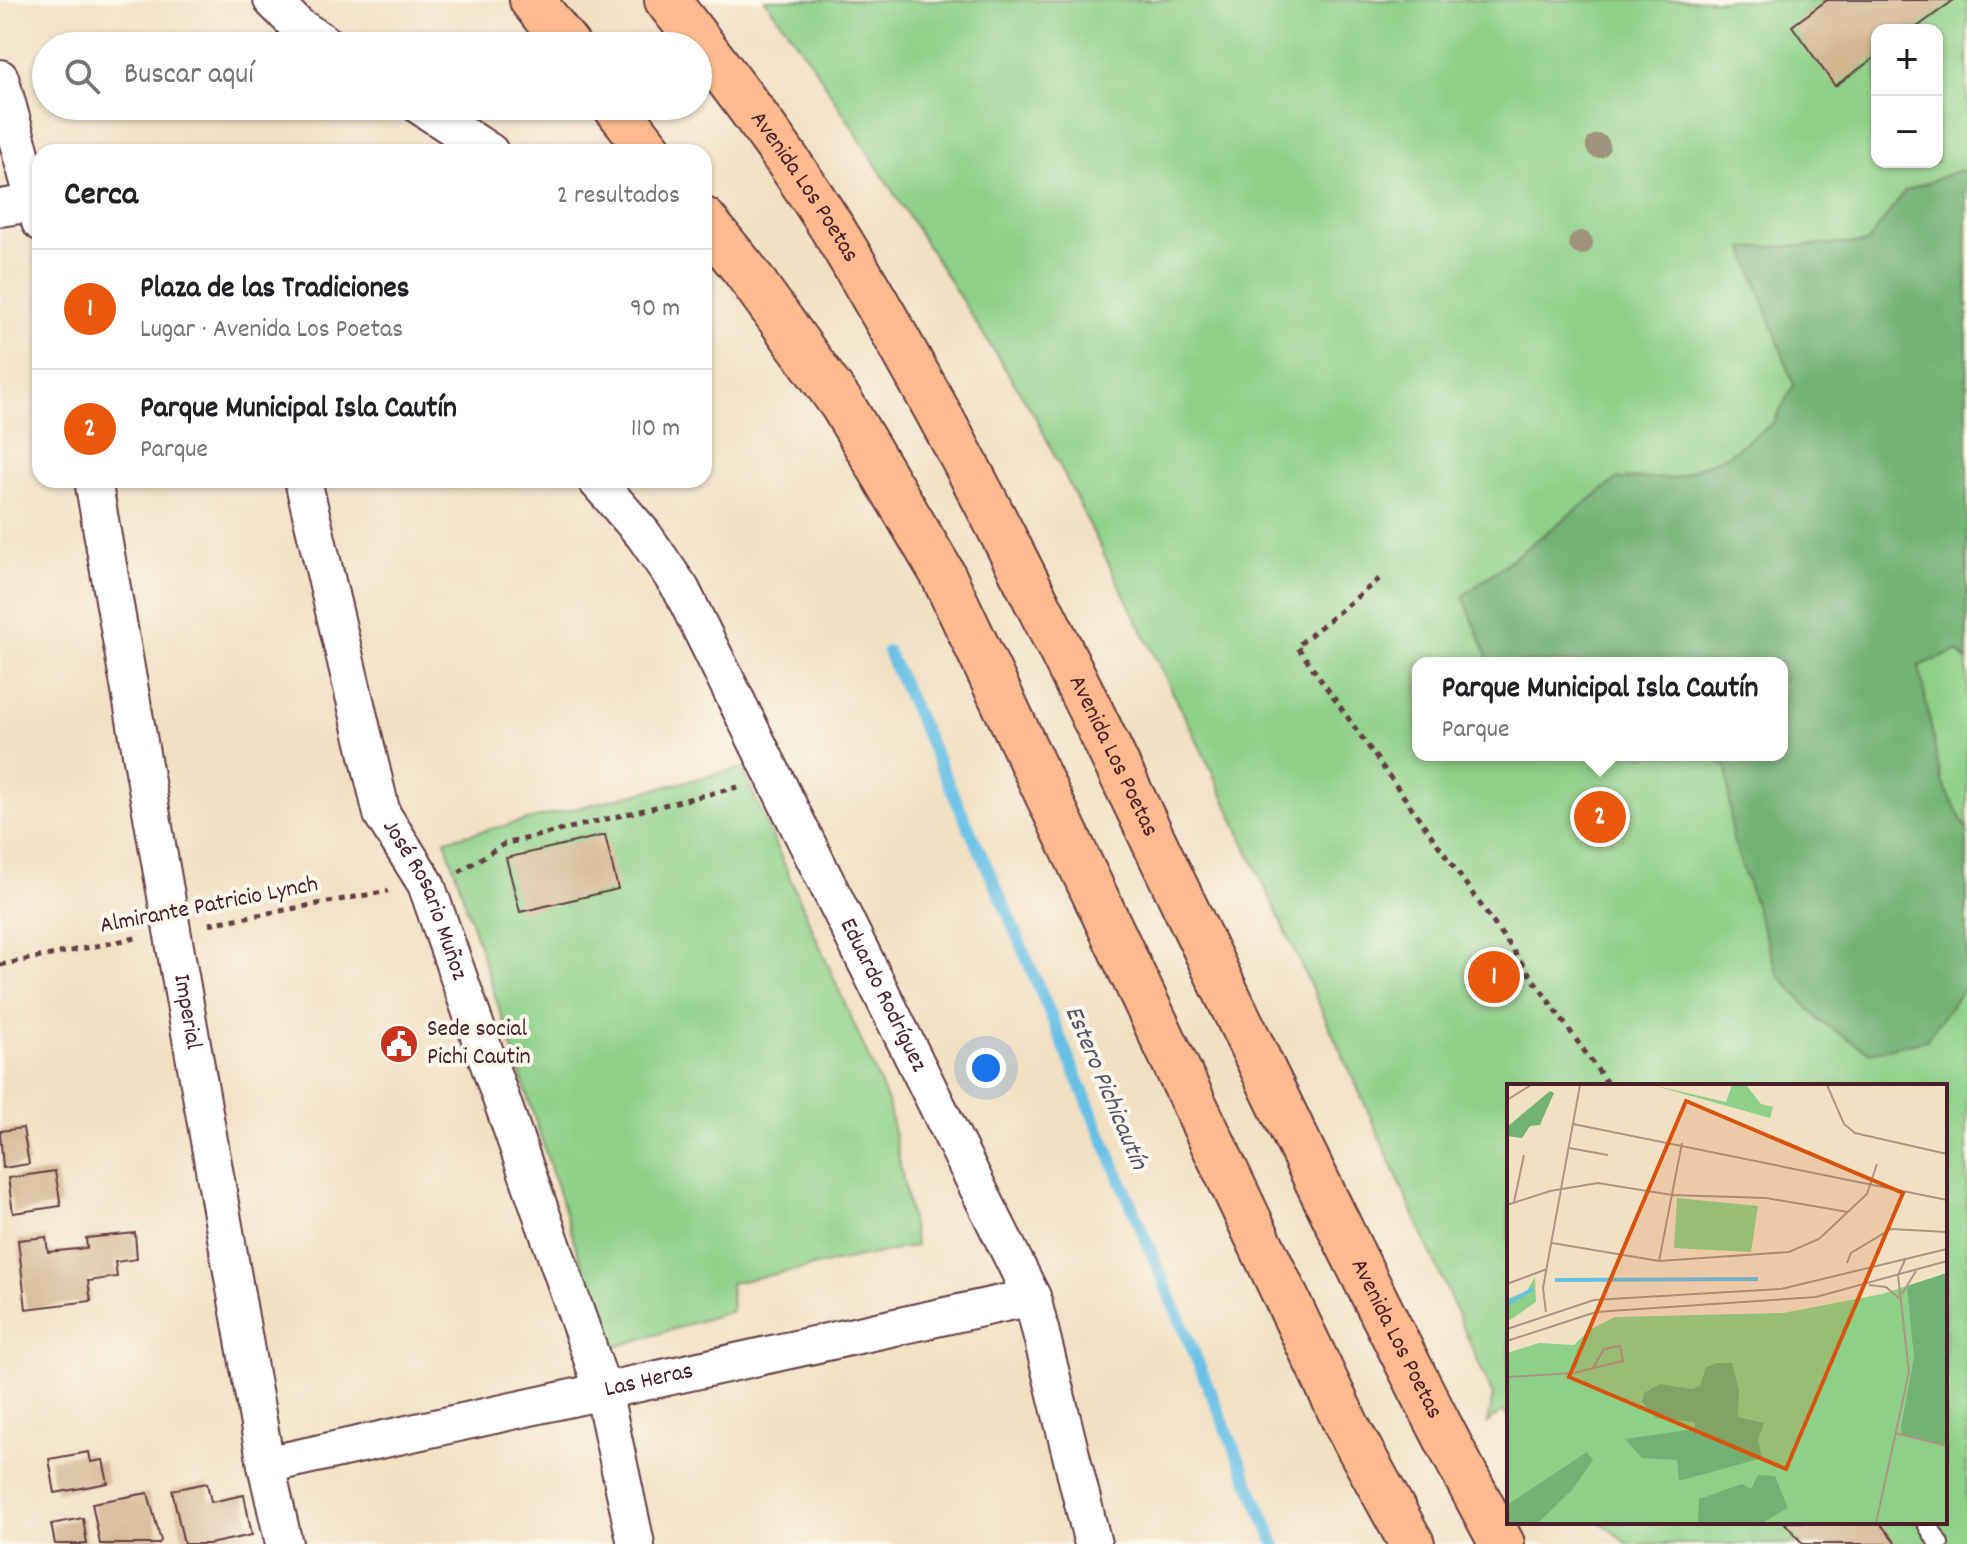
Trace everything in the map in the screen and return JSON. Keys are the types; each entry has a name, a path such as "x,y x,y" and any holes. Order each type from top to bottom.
{"main road":[{"path":"532,0 557,32"},
{"name":"Avenida Los Poetas","path":"667,0 691,32"},
{"name":"Avenida Los Poetas","path":"712,60 850,257 941,419 1081,690 1413,1379 1502,1544"},
{"path":"626,120 645,144"},
{"path":"712,230 843,406 942,573 1348,1428 1412,1544"}],"street":[{"path":"272,0 307,32"},
{"path":"0,78 32,185"},
{"path":"441,120 478,144"},
{"path":"0,208 32,209"},
{"name":"Imperial","path":"94,488 170,931 266,1465 284,1544"},
{"name":"José Rosario Muñoz","path":"305,488 382,814 426,884 603,1390 636,1544"},
{"name":"Eduardo Rodríguez","path":"603,488 643,534 681,589 1032,1297 1093,1544"},
{"name":"Las Heras","path":"266,1465 1032,1297"}],"lane":[{"path":"1927,1524 1939,1544"}],"path":[{"path":"1379,579 1297,646 1608,1084"},
{"name":"Almirante Patricio Lynch","path":"0,965 426,884 465,869 504,844 774,778"}],"green space":[{"path":"765,0 1967,0 1967,1544 1628,1544 1603,1524 1947,1524 1947,1084 1507,1084 1507,1416 1503,1411 1487,1423 1493,1395 1370,1115 1209,765 1035,416 809,59"},
{"path":"1960,170 1967,174 1967,662 1958,651 1919,666 1941,779 1967,831 1967,984 1926,1040 1870,1053 1819,1020 1778,974 1732,836 1727,768 1719,761 1788,761 1788,657 1488,657 1463,596 1617,479 1674,478 1726,456 1773,423 1794,385 1744,248 1867,243 1905,191"},
{"path":"742,768 888,1102 916,1246 730,1283 732,1311 609,1349 445,840"}],"building":[{"path":"1827,0 1954,0 1921,24 1871,24 1871,60 1835,86 1792,26"},
{"path":"605,835 618,889 520,912 506,858"},
{"path":"23,1128 29,1164 3,1168 0,1131"},
{"path":"55,1171 61,1206 13,1213 8,1178"},
{"path":"135,1233 137,1259 115,1262 117,1277 88,1281 91,1301 26,1309 18,1240 46,1237 48,1252 87,1248 86,1238"},
{"path":"89,1452 91,1462 103,1460 108,1483 55,1493 49,1459"},
{"path":"207,1483 211,1502 244,1495 252,1535 209,1544 184,1544 172,1490"},
{"path":"148,1493 161,1541 158,1544 100,1544 92,1503"},
{"path":"83,1518 87,1544 55,1544 51,1524"},
{"path":"1786,1524 1881,1524 1897,1544 1803,1544"}],"waterway":[{"name":"Estero Pichicautín","path":"888,652 998,891 1275,1544"}],"place":[{"name":"Parque Municipal Isla Cautín","path":"1600,817"},
{"name":"Plaza de las Tradiciones","path":"1494,977"},
{"name":"Sede social Pichi Cautin","path":"399,1044"}]}
